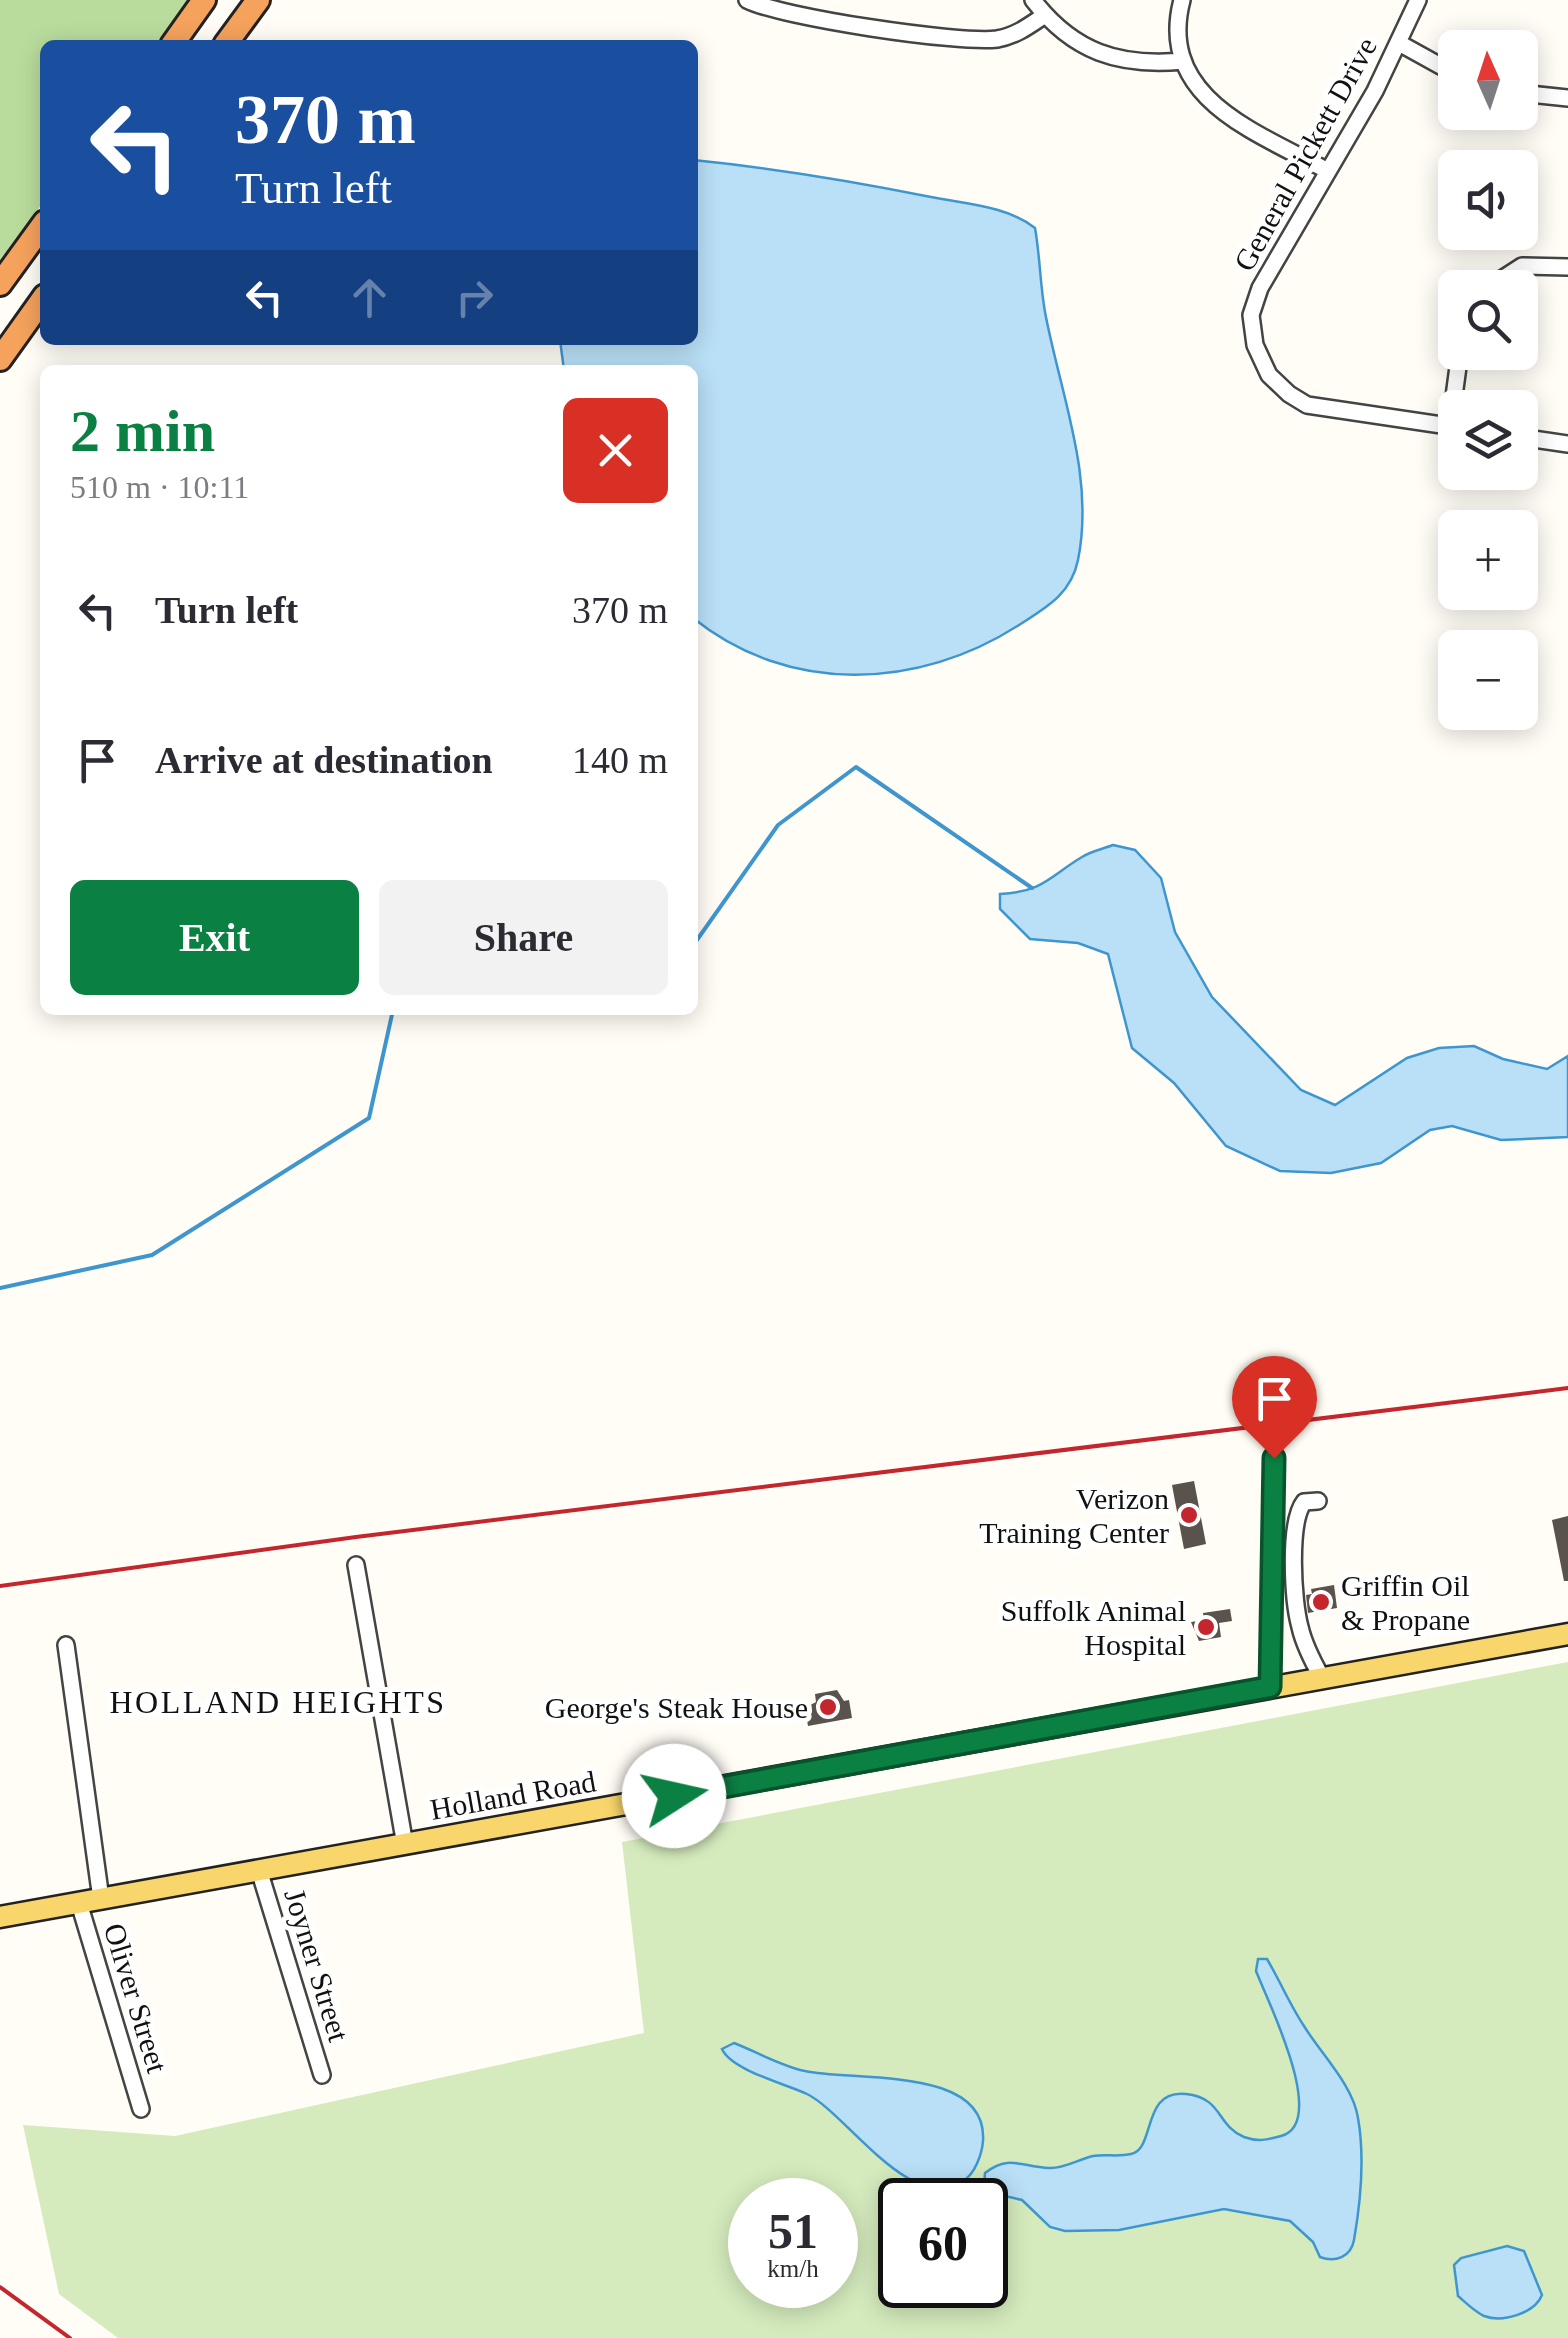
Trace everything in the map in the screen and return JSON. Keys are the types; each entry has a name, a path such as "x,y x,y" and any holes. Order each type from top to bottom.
{"highway":[{"path":"176,40 204,0"},
{"path":"230,40 258,0"},
{"path":"0,284 40,229"},
{"path":"0,359 40,303"}],"main road":[{"name":"Holland Road","path":"0,1918 1568,1634"}],"street":[{"path":"746,0 792,14 974,39 1012,35 1045,15"},
{"path":"1033,0 1078,44 1106,58 1140,64 1182,62"},
{"path":"1182,0 1178,30 1182,62 1198,89 1216,107 1328,171"},
{"name":"General Pickett Drive","path":"1418,0 1399,43 1260,288 1251,315 1255,345 1269,374 1307,405 1438,425"},
{"path":"1399,43 1438,65"},
{"path":"1538,94 1568,98"},
{"path":"1516,270 1522,266 1568,267"},
{"path":"1538,440 1568,444"},
{"path":"1270,1687 1274,1458"},
{"path":"1318,1500 1304,1502 1297,1512 1296,1574 1298,1623 1322,1678"},
{"path":"356,1565 405,1845"},
{"path":"66,1645 102,1899"},
{"name":"Joyner Street","path":"259,1870 322,2075"},
{"name":"Oliver Street","path":"79,1903 140,2109"}],"green space":[{"path":"0,0 190,0 162,40 40,40 40,207 0,260"},
{"path":"1568,1662 1568,2338 118,2338 59,2294 23,2125 175,2136 644,2033 622,1842"}],"water":[{"path":"698,161 812,176 972,204 1012,215 1035,228 1045,312 1074,435 1082,497 1075,572 1064,591 1019,625 980,647 939,662 897,672 854,675 770,661 730,643 698,621 698,365 563,365 561,345 698,345"},
{"path":"1113,845 1135,850 1161,878 1175,932 1212,997 1301,1090 1335,1105 1407,1058 1439,1048 1474,1046 1503,1059 1547,1069 1568,1056 1568,1137 1501,1140 1452,1126 1430,1130 1381,1163 1331,1173 1280,1171 1226,1146 1174,1083 1132,1048 1108,954 1078,943 1030,939 1000,909 1000,894 1036,886 1086,855"},
{"path":"1258,1959 1267,1959 1355,2106 1361,2179 1354,2240 1346,2254 1337,2259 1320,2257 1313,2242 1290,2221 1224,2209 1119,2230 1065,2231 1050,2227 1022,2200 1008,2197 1008,2178 985,2178 985,2173 1001,2164 1055,2168 1093,2156 1131,2154 1144,2142 1155,2109 1172,2095 1186,2094 1207,2101 1228,2126 1249,2139 1281,2136 1294,2126 1299,2109 1297,2086 1282,2033 1256,1971"},
{"path":"734,2043 805,2071 942,2088 964,2100 979,2117 983,2141 977,2163 966,2178 909,2178 880,2158 823,2105 736,2063 722,2049"},
{"path":"1507,2246 1524,2251 1542,2295 1533,2307 1518,2315 1484,2316 1458,2296 1454,2265 1461,2258"}],"building":[{"name":"Verizon Training Center","path":"1194,1481 1206,1544 1184,1549 1172,1485"},
{"path":"1568,1516 1568,1581 1564,1581 1552,1520"},
{"name":"Griffin Oil & Propane","path":"1334,1585 1337,1608 1308,1613 1306,1595 1312,1594 1311,1589"},
{"name":"Suffolk Animal Hospital","path":"1230,1609 1232,1621 1219,1623 1221,1637 1199,1641 1191,1622 1204,1620 1203,1613"},
{"name":"George's Steak House","path":"837,1690 844,1701 849,1700 852,1718 808,1726 805,1708 816,1702 815,1694"}],"waterway":[{"path":"698,938 778,825 856,767 1032,888"},
{"path":"0,1288 152,1255 369,1118 392,1015"}],"railway":[{"path":"0,1586 356,1537 1568,1388"},
{"path":"0,2287 70,2338"}],"place":[{"name":"Verizon Training Center","path":"1189,1515"},
{"name":"Griffin Oil & Propane","path":"1321,1602"},
{"name":"Suffolk Animal Hospital","path":"1206,1627"},
{"name":"George's Steak House","path":"828,1707"}],"district":[{"name":"HOLLAND HEIGHTS","path":"278,1702"}],"route":[{"path":"674,1796 1270,1687 1274,1458"}]}
